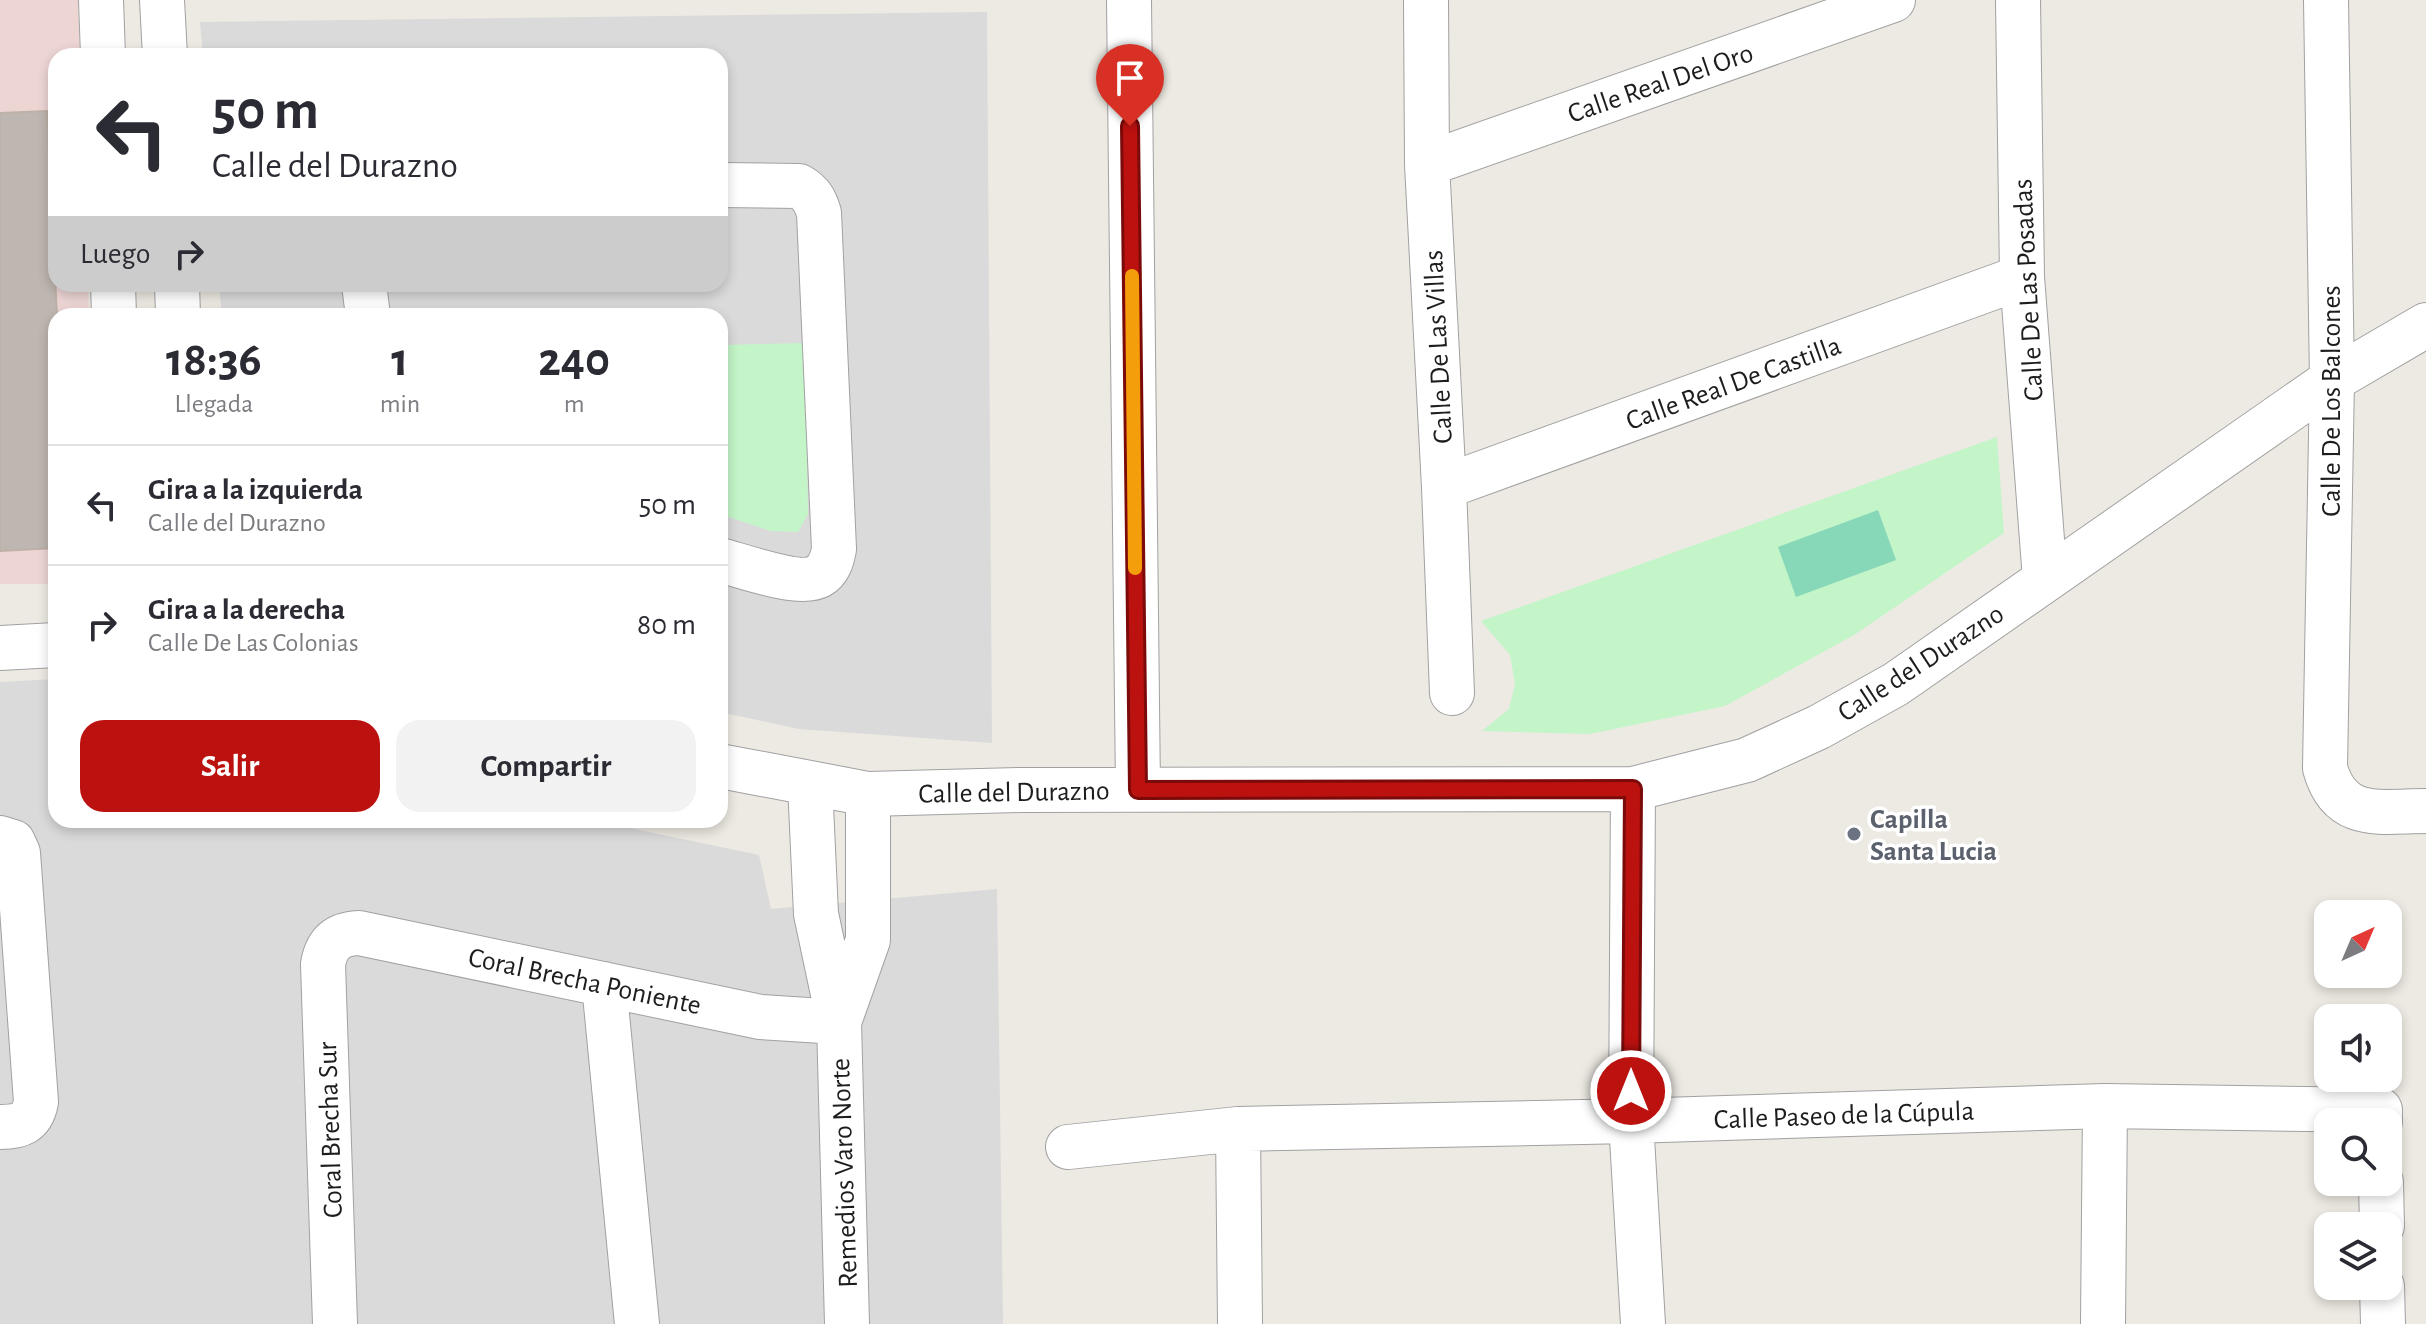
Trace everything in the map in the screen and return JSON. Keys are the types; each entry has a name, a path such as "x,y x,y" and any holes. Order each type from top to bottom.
{"street":[{"path":"101,0 103,48"},
{"path":"162,0 165,48"},
{"path":"1129,0 1138,790"},
{"name":"Calle De Las Villas","path":"1426,0 1427,164 1452,693"},
{"name":"Calle Real Del Oro","path":"1427,164 1893,0"},
{"name":"Calle De Las Posadas","path":"2018,0 2022,277 2045,579"},
{"name":"Calle De Los Balcones","path":"2326,0 2332,380 2325,768 2330,785 2339,798 2354,809 2426,811"},
{"path":"728,185 799,186 809,192 816,202 819,213 834,549 831,563 823,574 810,580 728,562"},
{"name":"Calle Real De Castilla","path":"1444,487 2022,277"},
{"name":"Calle del Durazno","path":"728,768 868,794 1633,789 1747,760 1819,727 1896,684 2332,380 2426,325"},
{"path":"0,648 48,645"},
{"name":"Remedios Varo Norte","path":"810,784 816,914 839,1022 847,1324"},
{"path":"1633,789 1631,1121 1643,1324"},
{"name":"Remedios Varo Norte","path":"839,1022 868,940 868,794"},
{"path":"0,838 13,842 18,853 36,1102 34,1112 14,1124"},
{"name":"Coral Brecha Poniente","path":"333,940 345,934 359,933 760,1017 839,1022"},
{"name":"Coral Brecha Sur","path":"333,940 325,950 323,964 335,1324"},
{"path":"604,984 637,1324"},
{"path":"2103,1324 2105,1106"},
{"name":"Calle Paseo de la Cúpula","path":"1068,1147 1238,1129 1631,1121 2105,1106 2314,1114"},
{"path":"1238,1129 1240,1324"},
{"path":"2382,1300 2383,1324"}],"shaded area":[{"path":"0,0 78,0 80,48 48,48 48,292 88,292 89,308 48,308 48,584 0,584"},
{"path":"987,12 992,743 799,729 728,714 728,308 221,308 220,292 728,292 728,48 202,48 200,22"},
{"path":"48,679 48,828 629,828 759,855 771,909 997,889 1003,1324 0,1324 0,682"}],"green space":[{"path":"805,343 808,514 798,532 771,531 728,517 728,345"},
{"path":"1997,437 2004,533 1854,635 1725,706 1590,734 1482,731 1509,709 1515,684 1510,655 1481,621"},
{"path":"1878,510 1896,560 1796,597 1778,547"}],"building":[{"path":"47,111 48,292 56,292 57,308 48,308 48,548 0,551 0,113"}],"slow traffic":[{"path":"1132,276 1135,568"}],"place":[{"name":"Capilla Santa Lucia","path":"1854,834"}],"route":[{"path":"1130,126 1138,790 1633,789 1631,1091"}]}
